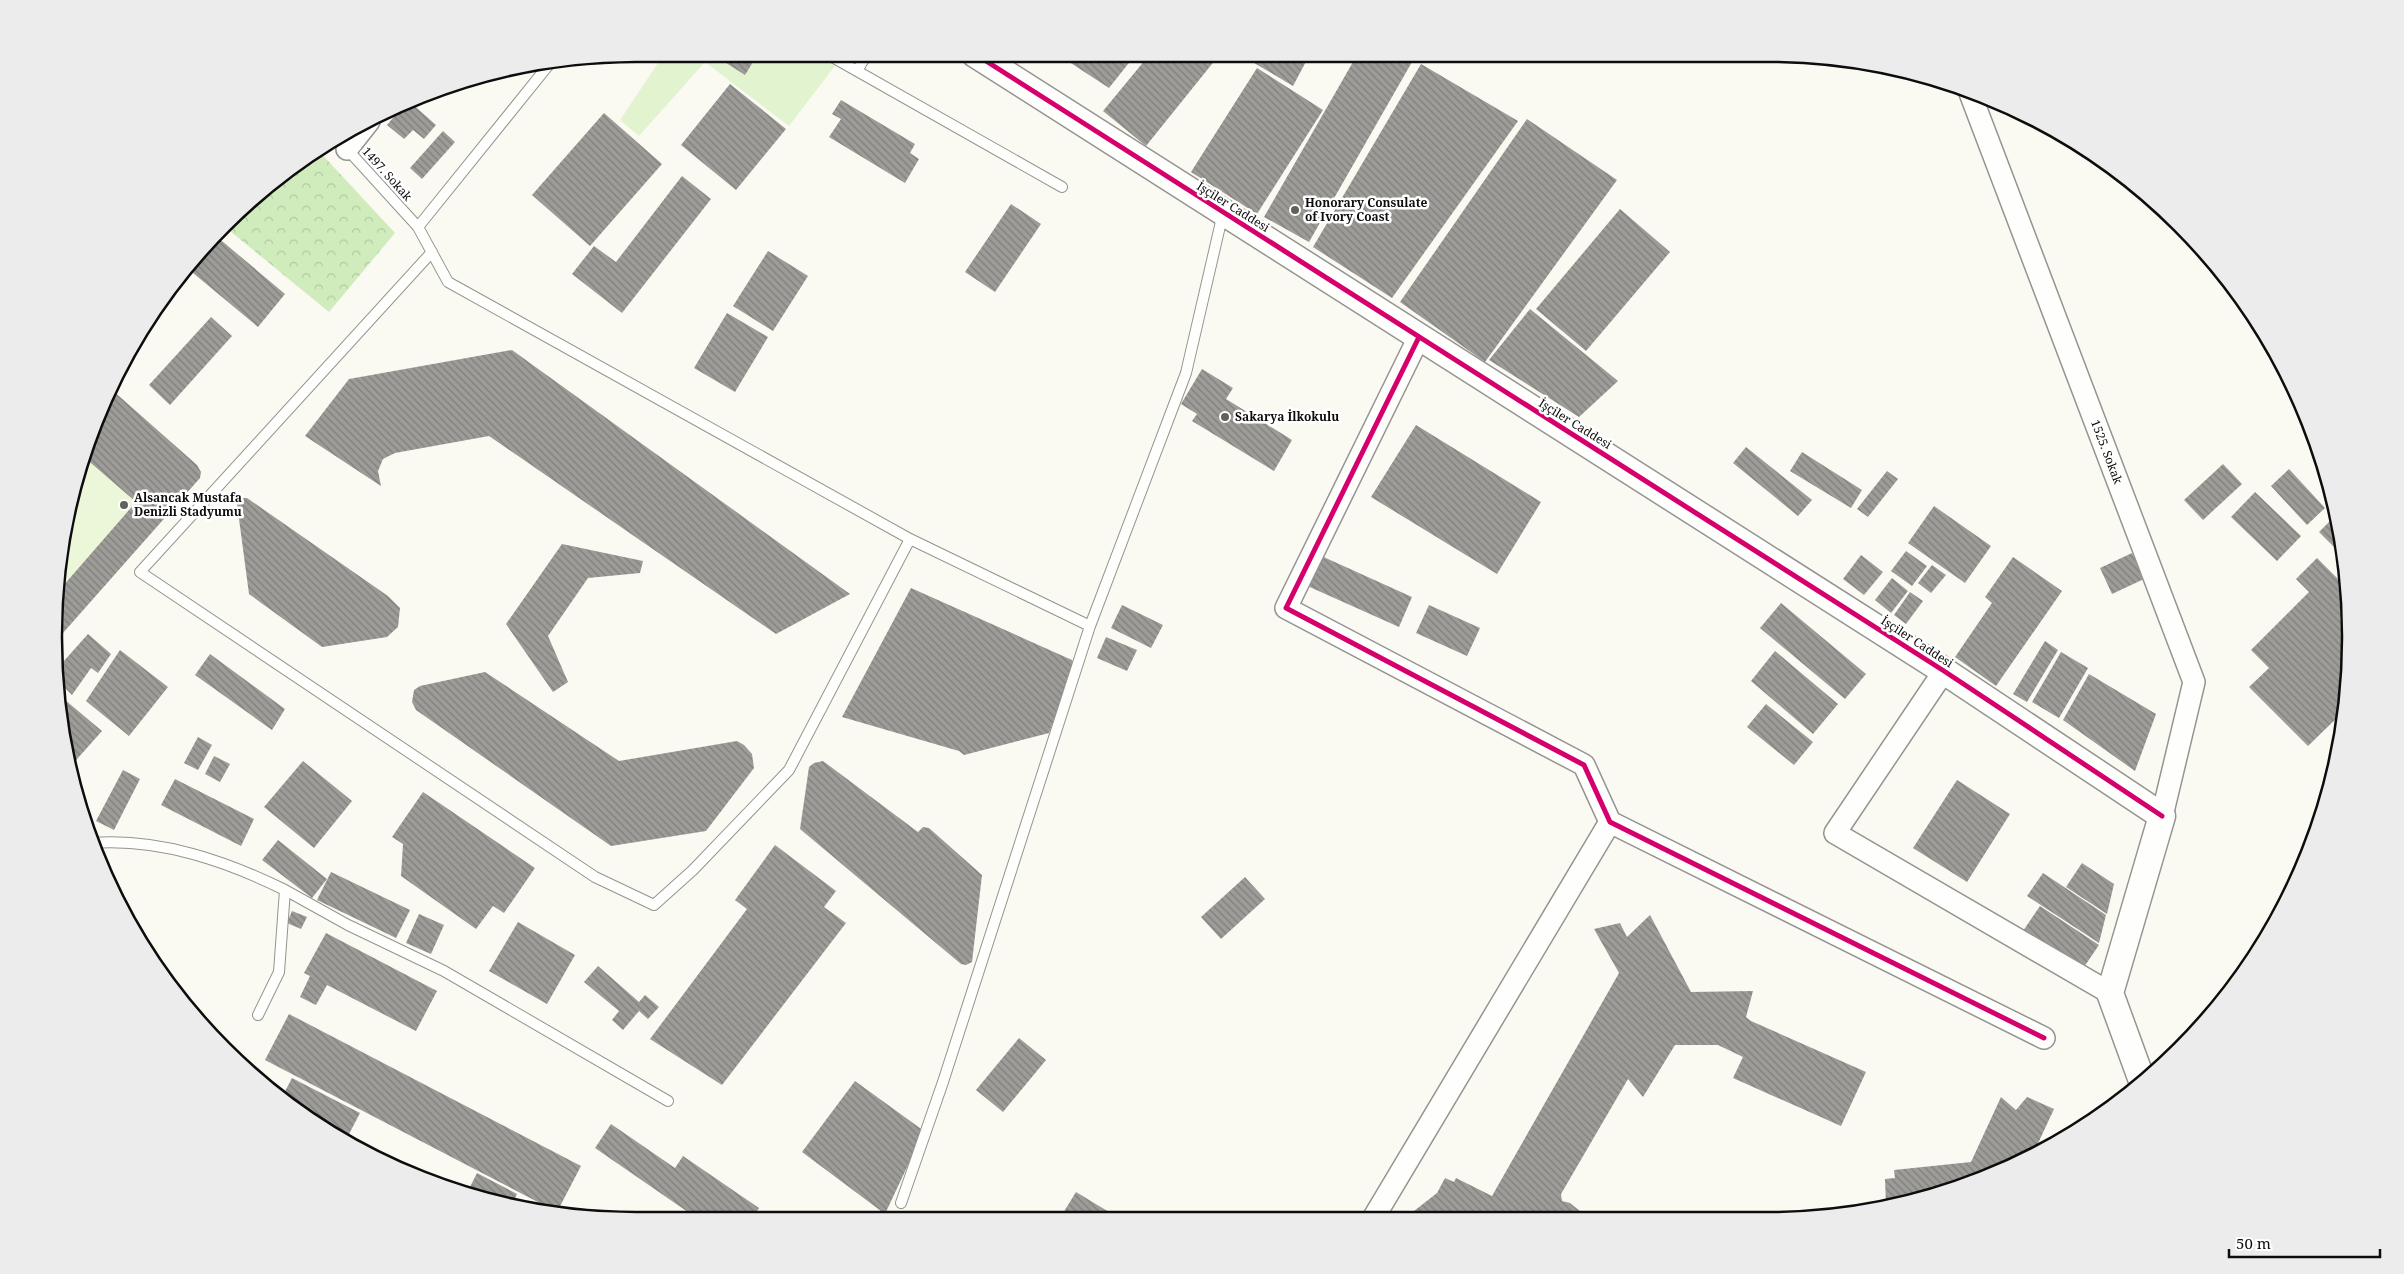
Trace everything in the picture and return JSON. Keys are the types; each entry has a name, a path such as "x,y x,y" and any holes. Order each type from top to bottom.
{"street":[{"name":"İşçiler Caddesi","path":"988,62 1944,671 2162,816"},
{"name":"1525. Sokak","path":"1973,101 2194,682 2162,816"},
{"path":"1419,337 1286,608 1584,765 1610,822 2044,1038"},
{"path":"1944,671 1835,832 2110,994"},
{"path":"2140,1074 2110,994 2162,816"},
{"path":"1377,1212 1610,822"}],"lane":[{"path":"841,62 1062,188"},
{"path":"857,71 862,62"},
{"path":"418,227 544,70"},
{"name":"1497. Sokak","path":"341,144 418,227 448,282 910,539 1090,626"},
{"path":"901,1203 943,1082 1090,626 1186,373 1224,212"},
{"path":"432,252 140,572 595,877 654,905 693,870 789,770 910,539"},
{"path":"101,843 161,845 248,872 348,925 444,971 668,1101"},
{"path":"258,1015 279,972 285,890"}],"green space":[{"path":"659,62 705,62 639,136 620,120"},
{"path":"705,62 838,62 789,126"},
{"path":"323,156 395,233 329,312 231,232 287,181"},
{"name":"Alsancak Mustafa Denizli Stadyumu","path":"117,394 197,465 201,472 200,478 62,634 67,562 82,488 93,452"}],"building":[{"path":"725,62 753,62 745,75"},
{"path":"1069,62 1130,62 1109,88"},
{"path":"1143,62 1214,62 1146,146 1103,111"},
{"path":"1252,62 1306,62 1293,86"},
{"path":"1353,62 1412,62 1309,242 1264,217"},
{"path":"1421,64 1518,121 1392,298 1313,247"},
{"path":"1257,68 1323,110 1257,214 1191,172"},
{"path":"730,84 786,129 736,190 681,145"},
{"path":"841,100 915,144 910,153 919,159 905,183 829,137 841,119 832,114"},
{"path":"415,107 436,125 424,139 413,130 404,139 387,125 394,117"},
{"path":"604,113 662,164 590,246 532,195"},
{"path":"1527,119 1617,180 1485,362 1400,302"},
{"path":"443,131 455,142 422,179 410,168"},
{"path":"682,176 711,199 622,313 572,274 594,246 616,262"},
{"path":"1011,204 1041,224 995,292 965,272"},
{"path":"1620,209 1670,252 1586,351 1536,309"},
{"path":"222,241 285,294 258,327 193,273"},
{"path":"768,251 808,276 773,331 733,306"},
{"path":"1530,309 1618,381 1579,417 1489,360"},
{"path":"727,313 768,337 735,392 694,368"},
{"path":"211,317 232,336 170,405 149,385"},
{"path":"512,350 850,594 776,634 489,436 395,453 383,459 378,471 381,486 305,436 349,379"},
{"name":"Sakarya İlkokulu","path":"1202,369 1233,388 1226,399 1292,440 1274,471 1192,421 1197,414 1181,404"},
{"name":"Alsancak Mustafa Denizli Stadyumu","path":"117,394 197,465 201,472 200,478 62,634 65,583 136,502 90,462 106,417"},
{"path":"1416,425 1541,502 1497,574 1371,497"},
{"path":"1746,447 1812,500 1798,516 1733,463"},
{"path":"1802,452 1862,490 1851,508 1790,471"},
{"path":"2223,464 2242,484 2203,520 2184,500"},
{"path":"2289,469 2325,508 2307,525 2271,486"},
{"path":"1887,471 1898,479 1868,517 1857,509"},
{"path":"2255,492 2301,536 2277,561 2231,517"},
{"path":"240,498 247,498 388,596 400,608 398,627 387,637 322,647 249,594 237,504"},
{"path":"1934,506 1991,546 1965,583 1908,543"},
{"path":"2329,522 2334,547 2319,532"},
{"path":"562,544 643,561 640,573 588,578 548,636 568,682 553,692 506,624"},
{"path":"1906,551 1927,566 1912,586 1891,571"},
{"path":"2132,553 2144,579 2112,594 2100,568"},
{"path":"1317,554 1412,597 1399,627 1303,584"},
{"path":"1861,555 1883,572 1864,595 1843,579"},
{"path":"2013,557 2062,591 1996,686 1955,657 1992,603 1985,597"},
{"path":"2317,558 2338,579 2340,599 2342,637 2336,719 2308,746 2249,687 2269,668 2251,650 2309,592 2296,579"},
{"path":"1932,565 1946,575 1931,593 1918,583"},
{"path":"1892,578 1908,591 1891,613 1875,600"},
{"path":"911,588 1072,660 1074,667 1049,733 964,755 959,751 842,717"},
{"path":"1910,592 1923,601 1906,624 1894,615"},
{"path":"1781,603 1866,674 1845,699 1760,628"},
{"path":"1122,605 1163,625 1151,648 1111,628"},
{"path":"1429,605 1480,628 1467,656 1416,633"},
{"path":"88,634 111,654 98,673 91,668 72,695 65,688 63,662"},
{"path":"1106,637 1137,650 1127,671 1097,658"},
{"path":"2045,641 2058,650 2027,702 2013,694"},
{"path":"120,650 168,687 129,736 86,701"},
{"path":"1775,651 1838,704 1813,734 1751,681"},
{"path":"2061,652 2088,668 2059,718 2032,702"},
{"path":"210,654 285,709 272,730 195,675"},
{"path":"485,672 619,761 737,741 744,745 752,754 754,768 706,831 611,846 416,710 412,702 414,690 420,686"},
{"path":"2089,674 2156,714 2135,771 2063,720"},
{"path":"66,701 102,731 76,760"},
{"path":"1766,704 1813,742 1794,765 1747,727"},
{"path":"198,737 212,745 198,770 184,763"},
{"path":"214,756 230,764 220,782 205,774"},
{"path":"303,761 352,801 314,848 264,807"},
{"path":"823,761 918,832 923,827 929,828 982,875 972,962 966,965 961,964 800,829 809,767 814,763"},
{"path":"123,770 140,779 114,830 96,821"},
{"path":"175,779 254,819 241,846 161,805"},
{"path":"1957,780 2010,814 1967,882 1913,848"},
{"path":"423,792 535,868 504,913 493,906 476,929 401,876 403,844 392,837"},
{"path":"278,840 327,879 312,898 262,860"},
{"path":"775,845 836,891 824,907 846,923 722,1085 650,1039 747,909 735,900"},
{"path":"2082,863 2114,884 2107,914 2066,887"},
{"path":"331,872 410,910 396,938 317,900"},
{"path":"2043,873 2106,915 2099,943 2027,896"},
{"path":"1245,877 1265,899 1221,939 1201,917"},
{"path":"2040,906 2099,945 2082,970 2023,931"},
{"path":"292,911 307,917 301,929 287,923"},
{"path":"419,914 444,925 431,954 406,943"},
{"path":"1650,915 1691,992 1753,991 1746,1017 1751,1021 1866,1072 1841,1126 1733,1078 1743,1057 1718,1045 1675,1045 1643,1097 1628,1079 1561,1194 1562,1201 1570,1203 1581,1212 1414,1211 1437,1193 1445,1178 1454,1182 1456,1178 1492,1196 1619,973 1594,929 1620,923 1627,937"},
{"path":"518,922 575,955 547,1004 489,971"},
{"path":"326,933 437,991 416,1031 327,985 316,1005 300,997 310,976 304,973"},
{"path":"598,966 639,1002 645,995 659,1007 648,1019 639,1011 623,1030 612,1020 619,1011 584,982"},
{"path":"289,1014 581,1166 560,1207 539,1203 265,1060"},
{"path":"1019,1038 1046,1060 1003,1112 976,1090"},
{"path":"292,1078 360,1113 349,1134 285,1091"},
{"path":"855,1081 924,1131 886,1212 882,1212 802,1152"},
{"path":"2001,1097 2016,1110 2027,1097 2054,1109 2038,1143 1987,1168 1952,1181 1886,1199 1885,1179 1895,1178 1894,1170 1971,1162"},
{"path":"611,1124 675,1168 683,1156 759,1208 756,1212 688,1212 595,1148"},
{"path":"477,1173 517,1194 515,1198 470,1187"},
{"path":"1076,1192 1109,1212 1064,1212"}],"cycle path":[{"path":"988,62 1944,671 2162,816"},
{"path":"1419,337 1286,608 1584,765 1610,822 2044,1038"}],"place":[{"name":"Honorary Consulate of Ivory Coast","path":"1295,210"},
{"name":"Sakarya İlkokulu","path":"1225,417"},
{"name":"Alsancak Mustafa Denizli Stadyumu","path":"124,505"}]}
